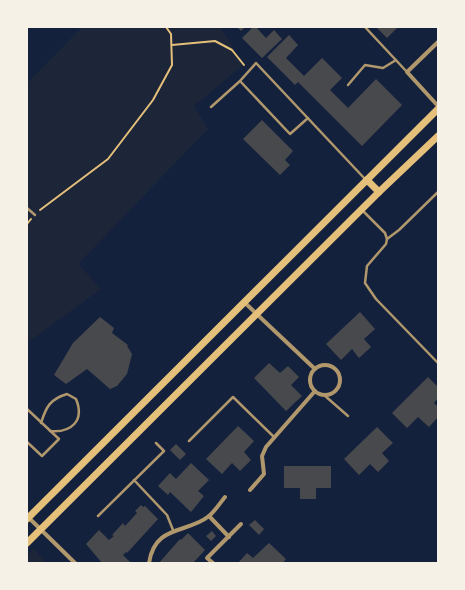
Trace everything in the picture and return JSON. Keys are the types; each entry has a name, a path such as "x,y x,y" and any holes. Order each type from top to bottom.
{"main road":[{"path":"28,518 438,109"},
{"path":"27,543 379,192 438,136"},
{"path":"367,180 379,192"}],"street":[{"path":"438,42 407,72 438,106"},
{"path":"244,302 315,368"},
{"path":"328,365 336,370 339,374 339,384 337,388 329,394 324,395 315,391 312,387 310,377 315,368 328,365"},
{"path":"250,490 264,474 262,456 266,447 315,391"},
{"path":"149,563 150,557 163,536 208,516 225,497"},
{"path":"208,516 229,536"},
{"path":"28,518 75,563"},
{"path":"213,563 207,558 241,524"}],"lane":[{"path":"365,27 407,72"},
{"path":"348,85 365,65 383,68 396,60"},
{"path":"210,107 240,82 256,63 367,180"},
{"path":"240,82 290,134 308,118"},
{"path":"387,239 399,230 438,192"},
{"path":"27,208 35,215"},
{"path":"362,210 385,233 387,239 386,244 366,266 365,282 376,299 438,363"},
{"path":"41,423 46,408 57,397 67,394 76,399 80,408 78,419 68,429 60,432 50,430"},
{"path":"324,395 348,416"},
{"path":"189,441 233,397 274,437"},
{"path":"27,409 58,439 42,456 27,442"},
{"path":"98,516 164,451 156,443"},
{"path":"134,480 167,515 174,530"}],"path":[{"path":"27,224 40,209 108,159 153,100 172,65 171,34 166,27"},
{"path":"172,45 215,41 232,50 249,71"}],"shaded area":[{"path":"82,27 219,27 227,37 243,65 194,106 208,129 78,264 101,289 27,343 27,83"},
{"path":"34,549 47,563 27,563 27,556"}],"building":[{"path":"237,27 245,27 241,31"},
{"path":"253,27 256,27 266,38 274,30 282,39 262,58 242,38"},
{"path":"376,27 398,27 387,38"},
{"path":"289,35 298,45 286,58 304,76 322,58 342,78 330,90 348,108 376,79 402,105 362,146 298,82 295,85 267,57"},
{"path":"262,120 293,151 285,160 290,165 280,175 243,139"},
{"path":"360,312 375,329 364,339 371,347 359,358 352,349 341,360 326,344"},
{"path":"100,317 114,328 112,333 128,345 127,346 132,354 127,374 117,386 110,389 87,369 66,384 54,375 73,343"},
{"path":"269,363 280,373 288,366 299,377 291,385 302,396 286,411 254,378"},
{"path":"428,377 438,387 438,398 434,403 438,407 438,417 429,427 418,417 407,428 392,413"},
{"path":"238,426 254,441 244,452 251,460 240,471 232,463 222,474 206,459"},
{"path":"377,427 393,443 382,453 389,461 378,472 370,464 359,475 344,459"},
{"path":"176,444 186,454 180,460 170,450"},
{"path":"191,463 209,480 198,491 204,496 191,512 170,492 168,495 158,486 170,473 176,479"},
{"path":"284,466 331,466 331,488 316,488 316,499 300,499 300,488 284,488"},
{"path":"141,505 143,507 145,506 158,519 127,553 126,552 123,555 131,563 102,563 86,544 99,530 109,540 114,536 112,535 123,523 125,526 137,513 135,511"},
{"path":"255,520 264,529 259,535 249,525"},
{"path":"212,531 216,536 211,541 206,536"},
{"path":"188,533 205,550 193,563 159,563 180,539 181,540"},
{"path":"269,543 286,559 283,563 238,563 247,553 253,558"}]}
